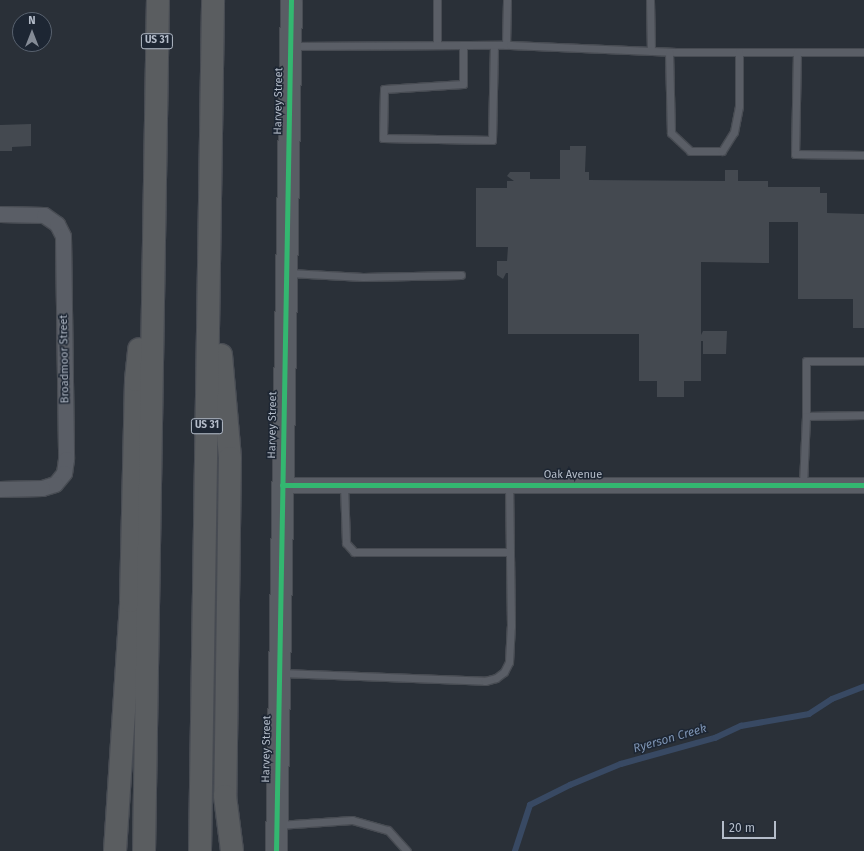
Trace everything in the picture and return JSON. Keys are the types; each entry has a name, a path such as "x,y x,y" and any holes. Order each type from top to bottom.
{"highway":[{"name":"US 31","path":"144,851 158,0"},
{"name":"US 31","path":"200,851 213,0"},
{"path":"115,851 131,601 136,380 154,213"},
{"path":"210,240 230,458 225,796 232,851"}],"street":[{"name":"Harvey Street","path":"276,851 291,0"},
{"name":"Broadmoor Street","path":"0,214 44,215 54,222 61,230 63,243 66,459 64,473 55,484 42,488 0,489"},
{"name":"Oak Avenue","path":"282,485 864,485"}],"lane":[{"path":"437,0 437,45"},
{"path":"506,45 507,0"},
{"path":"650,0 651,51"},
{"path":"463,45 463,84 384,89 383,138 492,140 494,45"},
{"path":"290,46 506,45 669,52 864,52"},
{"path":"669,52 671,133 690,151 722,151 734,132 739,106 739,52"},
{"path":"797,52 795,154 864,155"},
{"path":"286,273 363,277 461,275"},
{"path":"803,485 806,416 806,361 864,361"},
{"path":"806,416 864,416"},
{"path":"344,485 346,543 354,552 510,552"},
{"path":"279,673 484,681 496,678 504,672 509,662 509,485"},
{"path":"276,825 352,820 388,830 407,851"}],"building":[{"path":"31,124 31,146 12,147 12,151 0,151 0,125"},
{"path":"570,146 586,146 585,172 589,172 589,180 725,181 725,170 738,170 738,181 768,181 768,187 820,187 820,193 827,193 827,213 864,214 864,328 853,328 853,299 798,299 798,222 769,222 769,263 701,262 701,335 703,331 727,331 726,354 703,354 703,341 701,341 701,381 684,381 684,397 657,397 657,381 639,381 639,334 508,334 508,273 506,273 503,279 497,275 497,261 507,261 508,247 476,247 476,188 507,188 507,181 514,181 507,176 510,172 530,172 530,179 560,179 560,150 570,150"}],"waterway":[{"name":"Ryerson Creek","path":"515,851 530,805 570,785 621,764 715,738 741,726 809,714 832,699 864,687"}],"cycle path":[{"path":"276,851 291,0"},
{"path":"282,485 864,485"}]}
